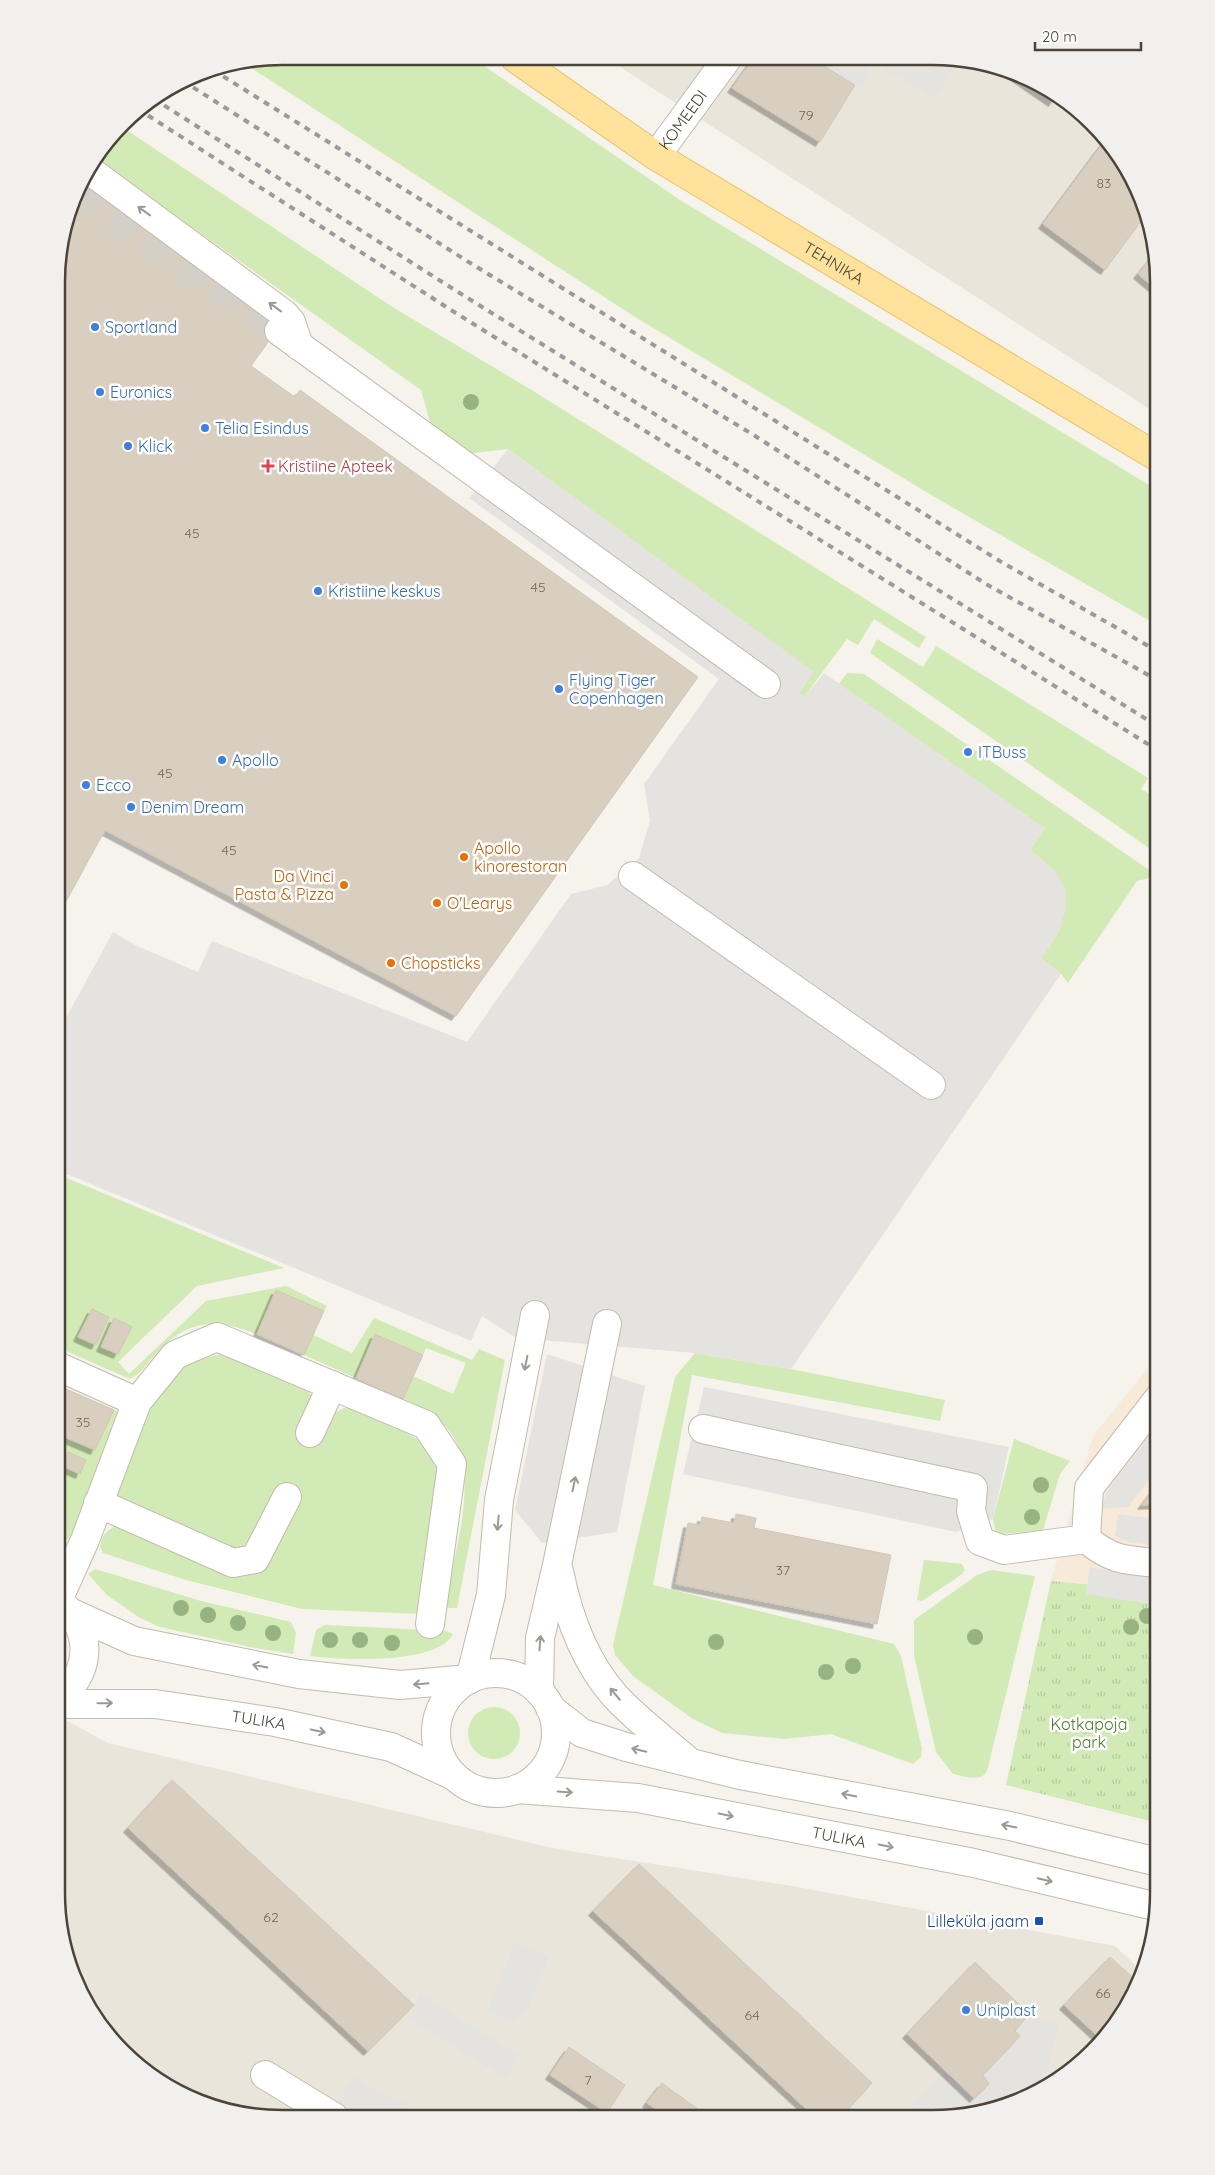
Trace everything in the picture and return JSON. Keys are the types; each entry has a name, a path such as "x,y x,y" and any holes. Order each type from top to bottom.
{"main road":[{"name":"TEHNIKA","path":"525,65 656,156 1150,453"}],"street":[{"name":"KOMEEDI","path":"656,156 723,65"},
{"path":"94,174 284,314 291,322 289,339 766,684"},
{"path":"633,876 931,1085"},
{"path":"535,1315 499,1500 491,1595 470,1679 454,1690 443,1705 436,1722 436,1742 442,1760 452,1775 465,1785 480,1791 497,1793 517,1789 538,1775 547,1765 554,1747 555,1727 545,1700 540,1638 558,1565 607,1324"},
{"path":"65,1598 98,1503 137,1402 174,1354 218,1336 426,1425 452,1464 430,1624"},
{"path":"65,1370 137,1402"},
{"path":"310,1433 332,1385"},
{"path":"1086,1540 1089,1488 1150,1409"},
{"path":"703,1430 973,1488 971,1510 980,1541 1004,1550 1086,1540 1101,1551 1120,1560 1150,1562"},
{"path":"98,1503 233,1563 255,1559 287,1497"},
{"path":"558,1565 566,1607 584,1651 614,1696 690,1762"},
{"path":"65,1605 134,1641 299,1674 400,1685 470,1679 488,1674 506,1674 524,1680 582,1732 626,1747 740,1775 1001,1824 1150,1860"},
{"path":"65,1607 83,1633 85,1655 79,1676 65,1694"},
{"name":"TULIKA","path":"65,1704 155,1704 276,1722 391,1747 452,1775"},
{"name":"TULIKA","path":"517,1789 638,1798 974,1863 1150,1906"},
{"path":"1103,1894 1117,1852"},
{"path":"265,2076 322,2110"}],"shaded area":[{"path":"617,65 947,65 989,72 1042,94 1076,119 1105,150 1128,186 1143,226 1150,268 1150,409"},
{"path":"821,65 872,65 861,89"},
{"path":"878,65 956,66 934,98"},
{"path":"508,449 814,672 799,692 804,697 824,673 1045,828 1030,850 1056,872 1065,889 1066,908 1056,937 1041,958 1061,974 791,1369 695,1353 516,1338 482,1316 471,1341 65,1173 65,1019 113,932 137,946 198,972 212,941 467,1042 571,894 607,885 639,858 650,821 644,784 719,679 469,498"},
{"path":"547,1354 645,1386 617,1532 542,1543 515,1510"},
{"path":"1150,1366 1150,1590 1051,1581 1093,1436"},
{"path":"704,1387 1009,1447 993,1519 956,1532 683,1474"},
{"path":"1150,1435 1150,1478 1128,1507 1100,1509 1108,1490"},
{"path":"1118,1514 1150,1518 1150,1545 1128,1542 1115,1536"},
{"path":"1090,1567 1150,1577 1150,1604 1086,1594"},
{"path":"65,1720 108,1743 552,1848 792,1886 1115,1946 1137,1966 1121,2002 1096,2036 1076,2056 1042,2081 1003,2098 975,2106 947,2110 268,2110 226,2103 173,2081 139,2056 110,2025 87,1989 72,1949 65,1907"},
{"path":"515,1942 549,1956 527,2011 512,2022 487,2011"},
{"path":"420,1993 520,2056 506,2079 408,2018"},
{"path":"1029,2014 1060,2023 1044,2080 1029,2088 989,2103 947,2110 908,2110 946,2070 975,2097 989,2084 983,2075 1020,2037 1015,2031"},
{"path":"355,2076 379,2094 401,2101 412,2110 352,2110 338,2100"}],"green space":[{"path":"268,65 483,65 680,200 1150,486 1150,621 943,502 635,317 250,68"},
{"path":"127,131 394,308 530,389 926,637 919,648 874,619 858,645 847,639 804,697 799,693 813,672 508,449 457,455 435,440 421,390 101,163 110,150"},
{"path":"877,639 923,667 936,646 1148,778 1141,789 1150,794 1150,849 870,653"},
{"path":"847,673 864,674 1150,871 1150,878 1137,881 1068,983 1061,974 1041,958 1056,937 1061,925 1056,872 1030,850 1045,828 822,706"},
{"path":"65,1177 284,1268 197,1286 118,1362 129,1374 206,1301 286,1286 327,1306 324,1311 276,1290 257,1334 227,1325 214,1324 190,1328 178,1334 167,1343 141,1371 130,1379 65,1351"},
{"path":"374,1318 472,1360 479,1349 505,1360 457,1608 443,1608 462,1518 464,1470 459,1450 450,1432 440,1421 423,1409 403,1399 413,1376 453,1394 466,1363 426,1348 423,1355 376,1334 356,1378 304,1355 313,1335 352,1353"},
{"path":"224,1353 305,1386 314,1405 311,1440 322,1441 336,1412 344,1408 353,1409 394,1425 417,1439 434,1459 442,1487 422,1614 302,1609 186,1580 103,1553 100,1547 103,1537 106,1532 115,1526 220,1569 247,1547 229,1549 117,1497 116,1488 156,1391 178,1369 196,1361"},
{"path":"695,1353 791,1369 945,1400 940,1421 692,1375 653,1585 894,1644 901,1656 922,1749 921,1757 913,1764 831,1734 784,1739 722,1733 693,1719 633,1676 615,1655 613,1645 675,1377"},
{"path":"114,1410 117,1411 120,1421 70,1538 65,1540 65,1437 95,1450"},
{"path":"1014,1439 1070,1461 1060,1474 1043,1530 1004,1534 995,1530 993,1519"},
{"path":"924,1560 962,1564 965,1570 961,1575 922,1601 917,1600"},
{"path":"95,1569 201,1601 291,1622 296,1633 293,1654 250,1647 160,1627 140,1618 107,1595 88,1574"},
{"path":"991,1570 1035,1576 987,1771 981,1777 972,1778 953,1774 936,1752 914,1656 914,1620 977,1575"},
{"name":"Kotkapoja park","path":"1051,1581 1150,1590 1150,1821 1006,1785"},
{"path":"325,1625 446,1631 453,1634 444,1644 429,1651 409,1656 343,1659 310,1656 316,1630"},
{"path":"494,1707 504,1709 512,1715 518,1723 520,1733 518,1743 512,1751 504,1757 494,1759 484,1757 476,1751 470,1743 468,1733 470,1723 476,1715 484,1709"}],"building":[{"path":"749,65 822,65 855,85 820,142 732,88"},
{"path":"1101,145 1128,186 1141,221 1105,270 1043,224"},
{"name":"Kristiine keskus","path":"89,182 283,321 251,366 295,397 300,390 698,677 456,1016 105,830 65,903 65,268 72,226"},
{"path":"1149,261 1150,284 1138,274"},
{"path":"276,1290 324,1311 304,1355 257,1334"},
{"path":"92,1309 109,1317 96,1345 78,1337"},
{"path":"114,1318 132,1327 118,1354 101,1347"},
{"path":"375,1334 423,1355 403,1399 356,1378"},
{"path":"65,1389 114,1410 95,1450 65,1437"},
{"path":"68,1452 86,1460 80,1474 65,1467 65,1459"},
{"path":"1150,1494 1150,1504 1142,1505"},
{"path":"736,1514 756,1518 754,1528 891,1555 877,1624 676,1584 688,1523 700,1525 702,1517 734,1523"},
{"path":"172,1780 414,2005 368,2051 128,1828"},
{"path":"639,1864 872,2083 847,2110 807,2110 593,1911"},
{"path":"1110,1957 1133,1977 1121,2002 1097,2035 1064,2005"},
{"path":"975,1962 1029,2014 1015,2031 1020,2036 983,2075 989,2084 974,2098 907,2034"},
{"path":"569,2047 625,2085 609,2110 602,2110 550,2075"},
{"path":"662,2083 699,2110 657,2110 647,2103"}],"tunnel":[{"path":"83,196 279,331"}],"railway":[{"path":"220,74 1003,563 1150,647"},
{"path":"190,85 475,266 752,434 986,584 1150,676"},
{"path":"160,103 458,292 1150,721"},
{"path":"145,114 451,310 1150,745"}],"place":[{"name":"Sportland","path":"95,327"},
{"name":"Euronics","path":"100,392"},
{"name":"Telia Esindus","path":"205,428"},
{"name":"Klick","path":"128,446"},
{"name":"Kristiine Apteek","path":"268,466"},
{"name":"Kristiine keskus","path":"318,591"},
{"name":"Flying Tiger Copenhagen","path":"559,689"},
{"name":"ITBuss","path":"968,752"},
{"name":"Apollo","path":"222,760"},
{"name":"Ecco","path":"86,785"},
{"name":"Denim Dream","path":"131,807"},
{"name":"Apollo kinorestoran","path":"464,857"},
{"name":"Da Vinci Pasta & Pizza","path":"344,885"},
{"name":"O'Learys","path":"437,903"},
{"name":"Chopsticks","path":"391,963"},
{"name":"Lilleküla jaam","path":"1039,1921"},
{"name":"Uniplast","path":"966,2010"}]}
